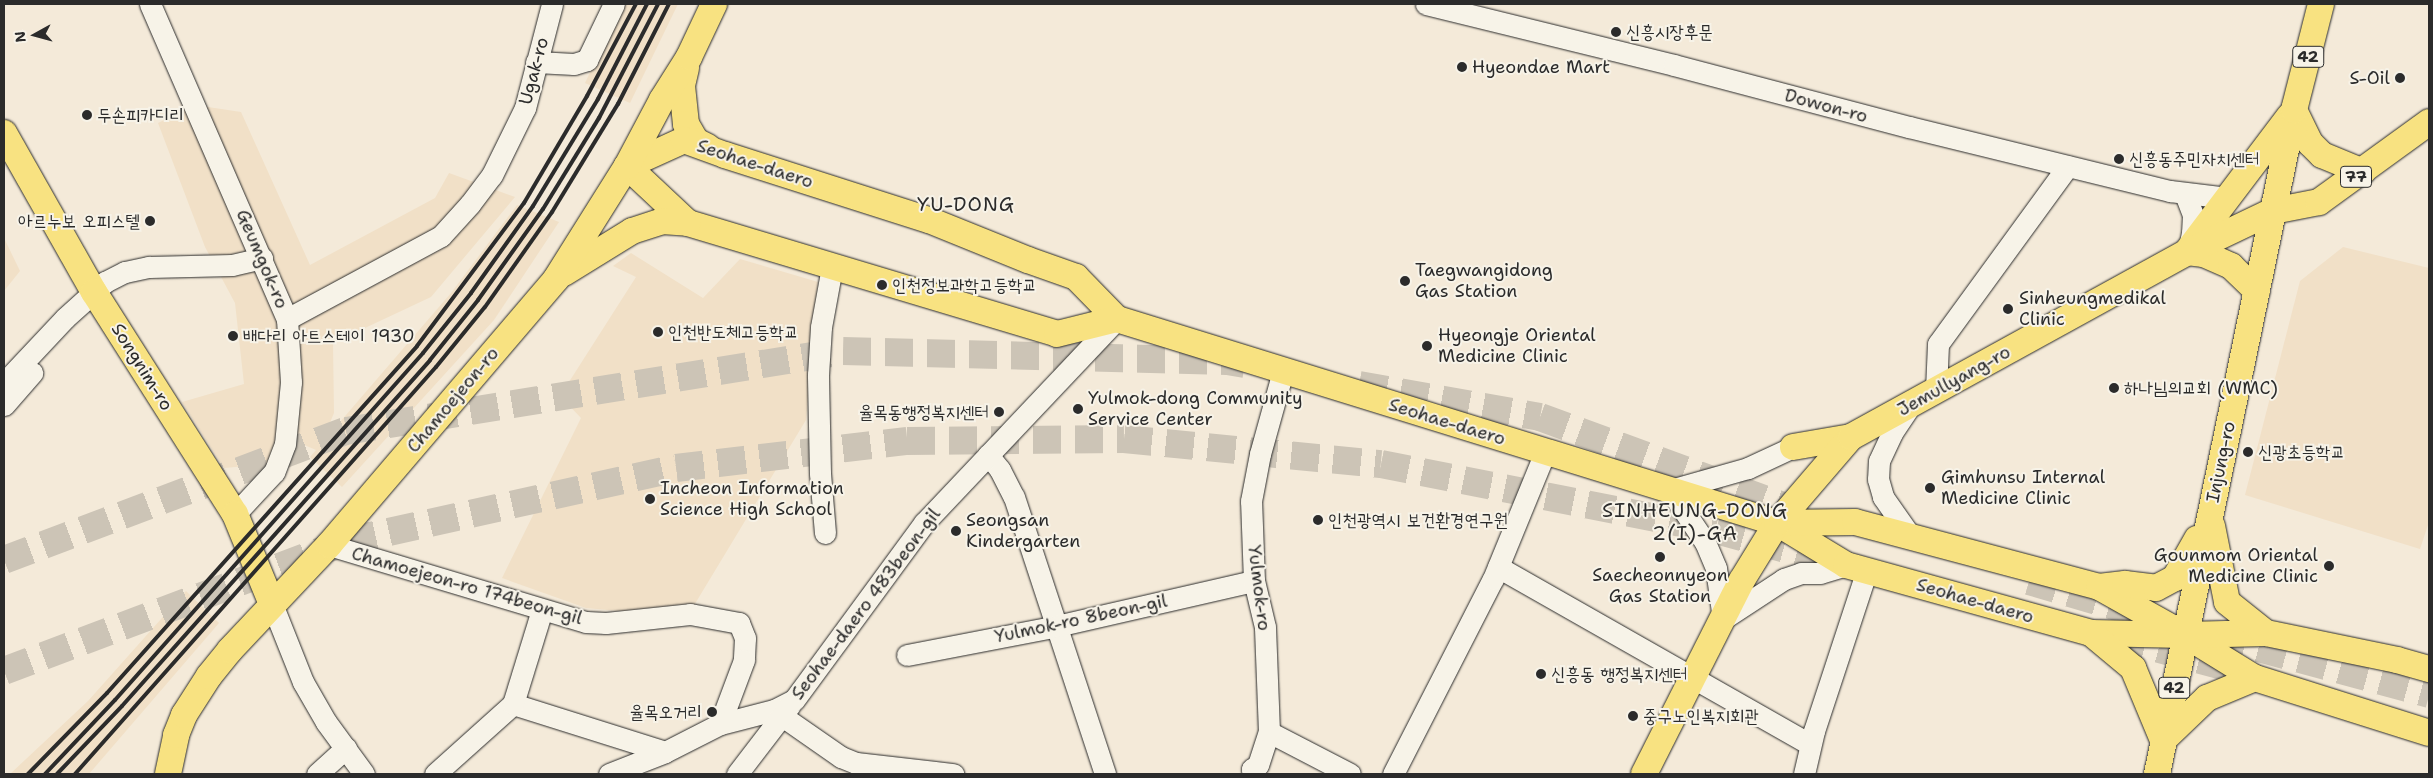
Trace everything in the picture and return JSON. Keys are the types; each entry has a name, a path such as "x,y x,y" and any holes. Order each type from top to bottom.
{"main road":[{"name":"Chamoejeon-ro","path":"168,774 176,735 184,716 209,676 272,604 329,545 556,279 627,166 662,100 689,57 714,4"},
{"name":"Injung-ro","path":"2157,774 2294,110 2321,4"},
{"path":"689,57 682,86 686,124 696,141 725,155"},
{"path":"2257,291 2231,266 2204,254 2188,252 2294,110 2310,144 2322,155 2363,172"},
{"name":"Jemullyang-ro","path":"1644,774 1723,619 1777,523 1851,438 2188,252 2273,211 2319,202 2363,172 2429,122"},
{"name":"Songnim-ro","path":"4,133 94,292 235,514 272,604"},
{"name":"Seohae-daero","path":"627,166 684,140 725,155 929,220 1028,260 1076,277 1117,319 1283,372 1777,523 1857,568 2091,633 2185,635 2266,633 2397,660 2429,669"},
{"path":"627,166 688,223"},
{"path":"556,279 606,245 632,231 662,222 688,223 1058,334 1117,319"},
{"path":"1793,447 1851,438"},
{"path":"2099,587 2125,584 2156,588 2175,578 2210,516"},
{"path":"2210,516 2227,602 2266,633"},
{"name":"Seohae-daero","path":"1777,523 1855,522 2099,587 2185,635 2255,678 2429,733"},
{"path":"2091,633 2133,668 2163,740 2207,698 2255,678"}],"street":[{"name":"Geumgok-ro","path":"150,4 287,319 291,382 285,444 274,472 235,514"},
{"name":"Ugak-ro","path":"287,319 441,236 470,204 492,175 525,108 552,4"},
{"path":"536,62 574,64 587,60 614,4"},
{"name":"Dowon-ro","path":"1426,4 1674,66 1909,128 2185,194 2228,198"},
{"path":"1936,390 1938,344 2068,166"},
{"path":"2185,194 2192,215 2192,233 2188,252"},
{"path":"4,383 65,318 105,282 125,272 149,267 232,265 262,258"},
{"path":"825,533 820,473 818,375 821,327 832,267"},
{"path":"4,405 71,330 94,292"},
{"name":"Seohae-daero 483beon-gil","path":"609,774 666,752 720,724 788,708 924,523 1117,319"},
{"name":"Yulmok-ro","path":"1253,774 1252,769 1258,765 1269,732 1265,627 1254,581 1251,502 1253,482 1283,372"},
{"path":"1910,406 1892,433 1879,461 1878,479 1884,497 1911,537"},
{"path":"1793,447 1748,468 1670,490 1705,542 1716,568 1723,619 1784,579 1802,573 1820,573 1857,568 1810,744 1804,774"},
{"path":"1393,774 1498,566 1545,452"},
{"path":"988,455 1000,470 1014,497 1058,626 1105,774"},
{"name":"Chamoejeon-ro 174beon-gil","path":"329,545 586,622 606,623 690,614 738,623 745,638 744,660 720,724"},
{"path":"1498,566 1810,744"},
{"name":"Yulmok-ro 8beon-gil","path":"907,655 1058,626 1254,581"},
{"path":"272,604 303,682 326,722 364,774"},
{"path":"435,774 513,704 542,610"},
{"path":"513,704 666,752"},
{"path":"737,774 788,708 841,757 856,763 953,774"},
{"path":"1269,732 1350,774"},
{"path":"317,774 346,748"}],"shaded area":[{"path":"623,4 678,4 630,103 585,83"},
{"path":"195,105 241,112 310,265 435,198 449,173 515,197 431,297 333,343 334,413 321,444 451,293 517,205 559,222 494,320 342,487 310,457 316,450 288,438 280,463 224,468 182,402 244,384 235,303 205,247 158,123"},
{"path":"4,238 20,271 4,291"},
{"path":"2343,247 2429,268 2429,522 2420,549 2245,495 2300,281"},
{"name":"Incheon Information Science High School","path":"631,253 703,298 740,259 818,282 806,420 687,617 586,608 502,578 581,418 560,396 636,277 613,266"},
{"path":"186,591 219,623 89,774 10,774 88,701"}],"tunnel":[{"path":"4,560 346,431 843,351 1227,361 1245,364"},
{"path":"1359,385 1540,417 1810,516"},
{"path":"4,671 348,541 676,468 907,441 1124,439 1381,464 1716,530 1837,563"},
{"path":"2029,581 2134,612"},
{"path":"2218,637 2429,694"},
{"path":"2118,638 2238,670"}],"railway":[{"path":"28,774 107,693 417,346 524,203 587,96 636,4"},
{"path":"45,774 115,700 423,353 471,293 533,206 598,99 647,4"},
{"path":"57,774 122,706 430,360 478,300 543,209 599,118 658,4"},
{"path":"75,774 436,367 485,307 552,212 618,104 669,4"}],"place":[{"name":"신흥시장후문","path":"1616,32"},
{"name":"Hyeondae Mart","path":"1462,67"},
{"name":"S-Oil","path":"2400,78"},
{"name":"두손피카디리","path":"87,115"},
{"name":"신흥동주민자치센터","path":"2119,159"},
{"name":"아르누보 오피스텔","path":"150,221"},
{"name":"Taegwangidong Gas Station","path":"1405,281"},
{"name":"인천정보과학고등학교","path":"882,285"},
{"name":"Sinheungmedikal Clinic","path":"2008,309"},
{"name":"인천반도체고등학교","path":"658,332"},
{"name":"배다리 아트스테이 1930","path":"233,336"},
{"name":"Hyeongje Oriental Medicine Clinic","path":"1427,346"},
{"name":"하나님의교회 (WMC)","path":"2114,388"},
{"name":"Yulmok-dong Community Service Center","path":"1078,409"},
{"name":"율목동행정복지센터","path":"999,412"},
{"name":"신광초등학교","path":"2248,452"},
{"name":"Gimhunsu Internal Medicine Clinic","path":"1930,488"},
{"name":"Incheon Information Science High School","path":"650,499"},
{"name":"인천광역시 보건환경연구원","path":"1318,520"},
{"name":"Seongsan Kindergarten","path":"956,531"},
{"name":"Saecheonnyeon Gas Station","path":"1660,557"},
{"name":"Gounmom Oriental Medicine Clinic","path":"2329,566"},
{"name":"신흥동 행정복지센터","path":"1541,674"},
{"name":"율목오거리","path":"712,712"},
{"name":"중구노인복지회관","path":"1633,716"}],"district":[{"name":"YU-DONG","path":"966,204"},
{"name":"SINHEUNG-DONG 2(I)-GA","path":"1695,522"}]}
